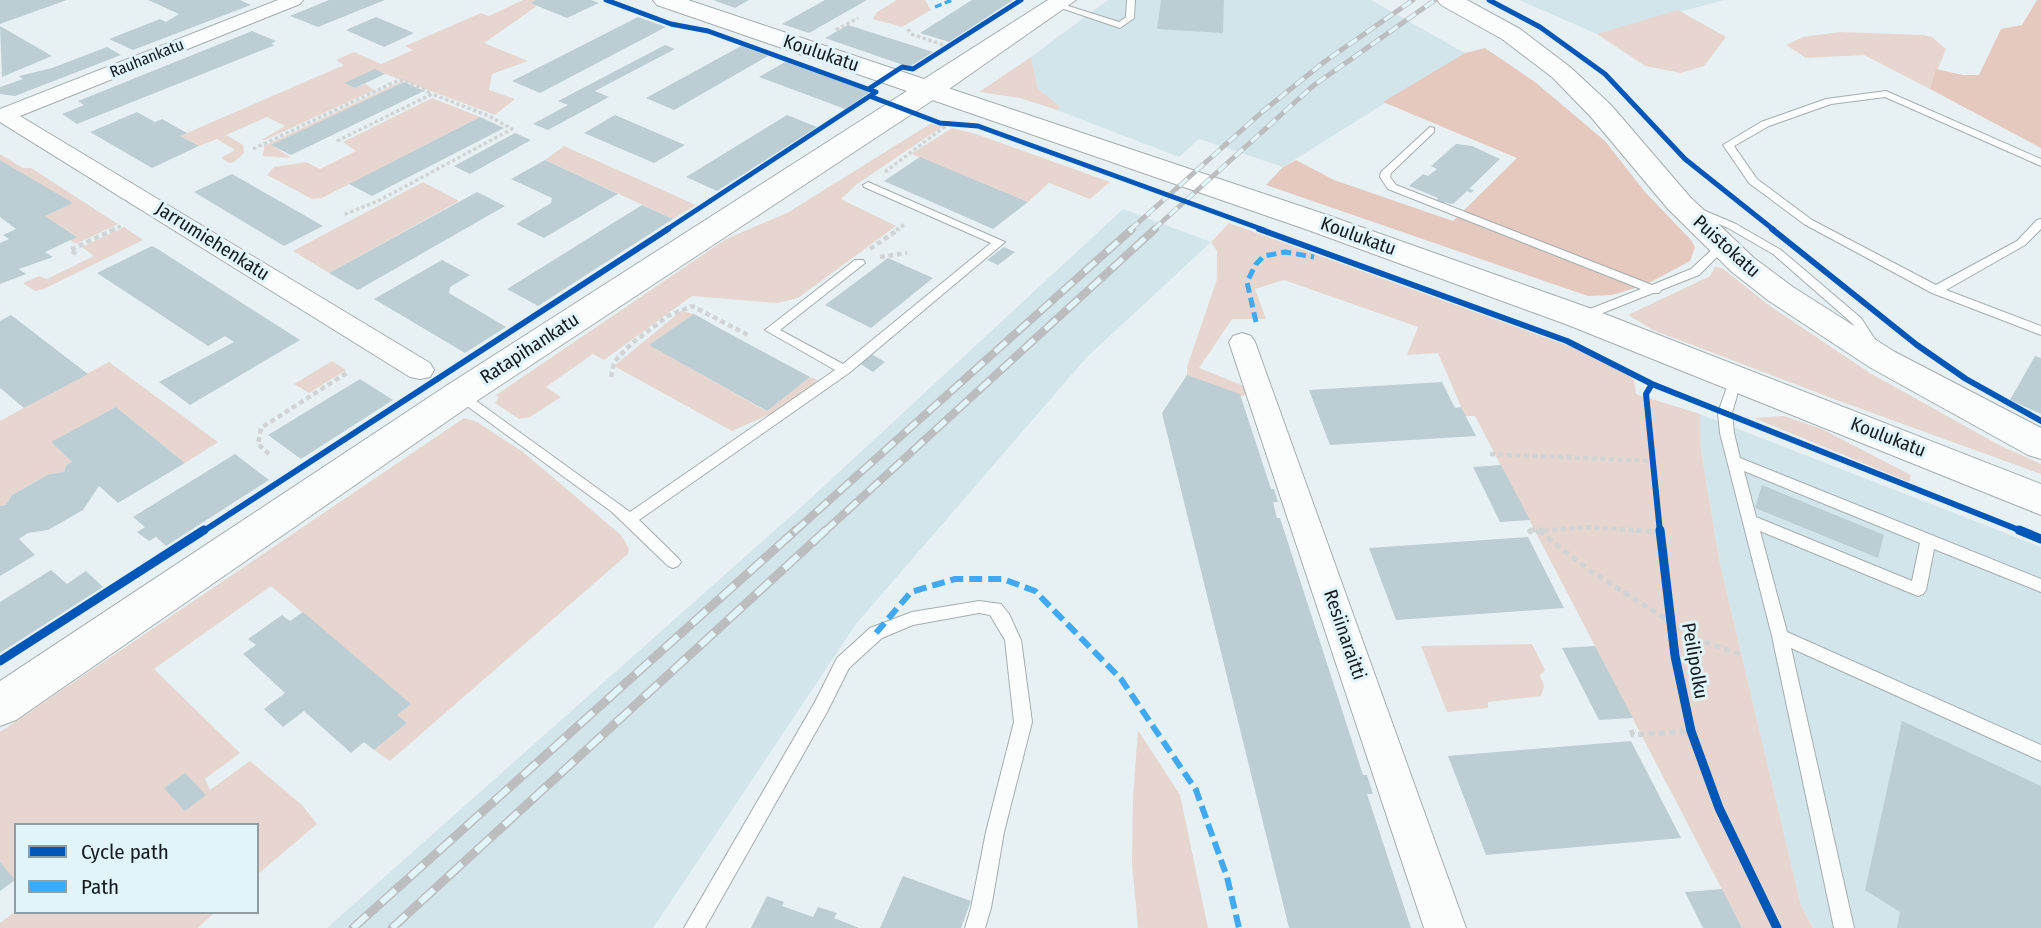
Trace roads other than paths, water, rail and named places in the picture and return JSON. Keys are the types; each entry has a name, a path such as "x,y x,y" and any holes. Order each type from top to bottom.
{"main road":[{"name":"Koulukatu","path":"666,0 1319,223 1580,317 2041,500"},
{"name":"Puistokatu","path":"1449,0 1511,34 1561,72 1601,111 1679,203 1722,246 1781,295 1883,360 2041,445"},
{"name":"Ratapihankatu","path":"0,706 459,395 1060,3"}],"street":[{"name":"Rauhankatu","path":"2,115 294,0"},
{"name":"Jarrumiehenkatu","path":"2,115 420,370"},
{"name":"Resiinaraitti","path":"1242,342 1445,928"}],"lane":[{"path":"1060,3 1120,25 1130,18 1131,0"},
{"path":"2041,163 1885,94 1829,101 1765,124 1728,145 1753,181 1808,222 1936,290 2041,331"},
{"path":"1430,130 1386,172 1385,177 1392,187 1655,290"},
{"path":"629,520 844,370 999,242 868,186"},
{"path":"1679,203 1732,226 1777,252 1857,321 1883,360"},
{"path":"1936,290 2021,243 2041,222"},
{"path":"1580,317 1655,290 1695,272 1722,246"},
{"path":"844,370 771,330 859,263"},
{"path":"1736,378 1725,414 1734,461 1780,636 1844,928"},
{"path":"459,395 629,520 673,562"},
{"path":"1734,461 2041,586"},
{"path":"1749,520 1918,590 1928,540"},
{"path":"694,928 821,707 843,663 876,633 912,619 979,607 995,609 1013,640 1023,722 995,832 975,928"},
{"path":"1780,636 2041,752"}],"railway":[{"path":"1130,230 1262,112 1324,62 1413,0"},
{"path":"1153,230 1313,86 1435,0"},
{"path":"794,532 1132,229"},
{"path":"824,532 1155,229"},
{"path":"353,928 796,530"},
{"path":"392,928 826,530"}]}
